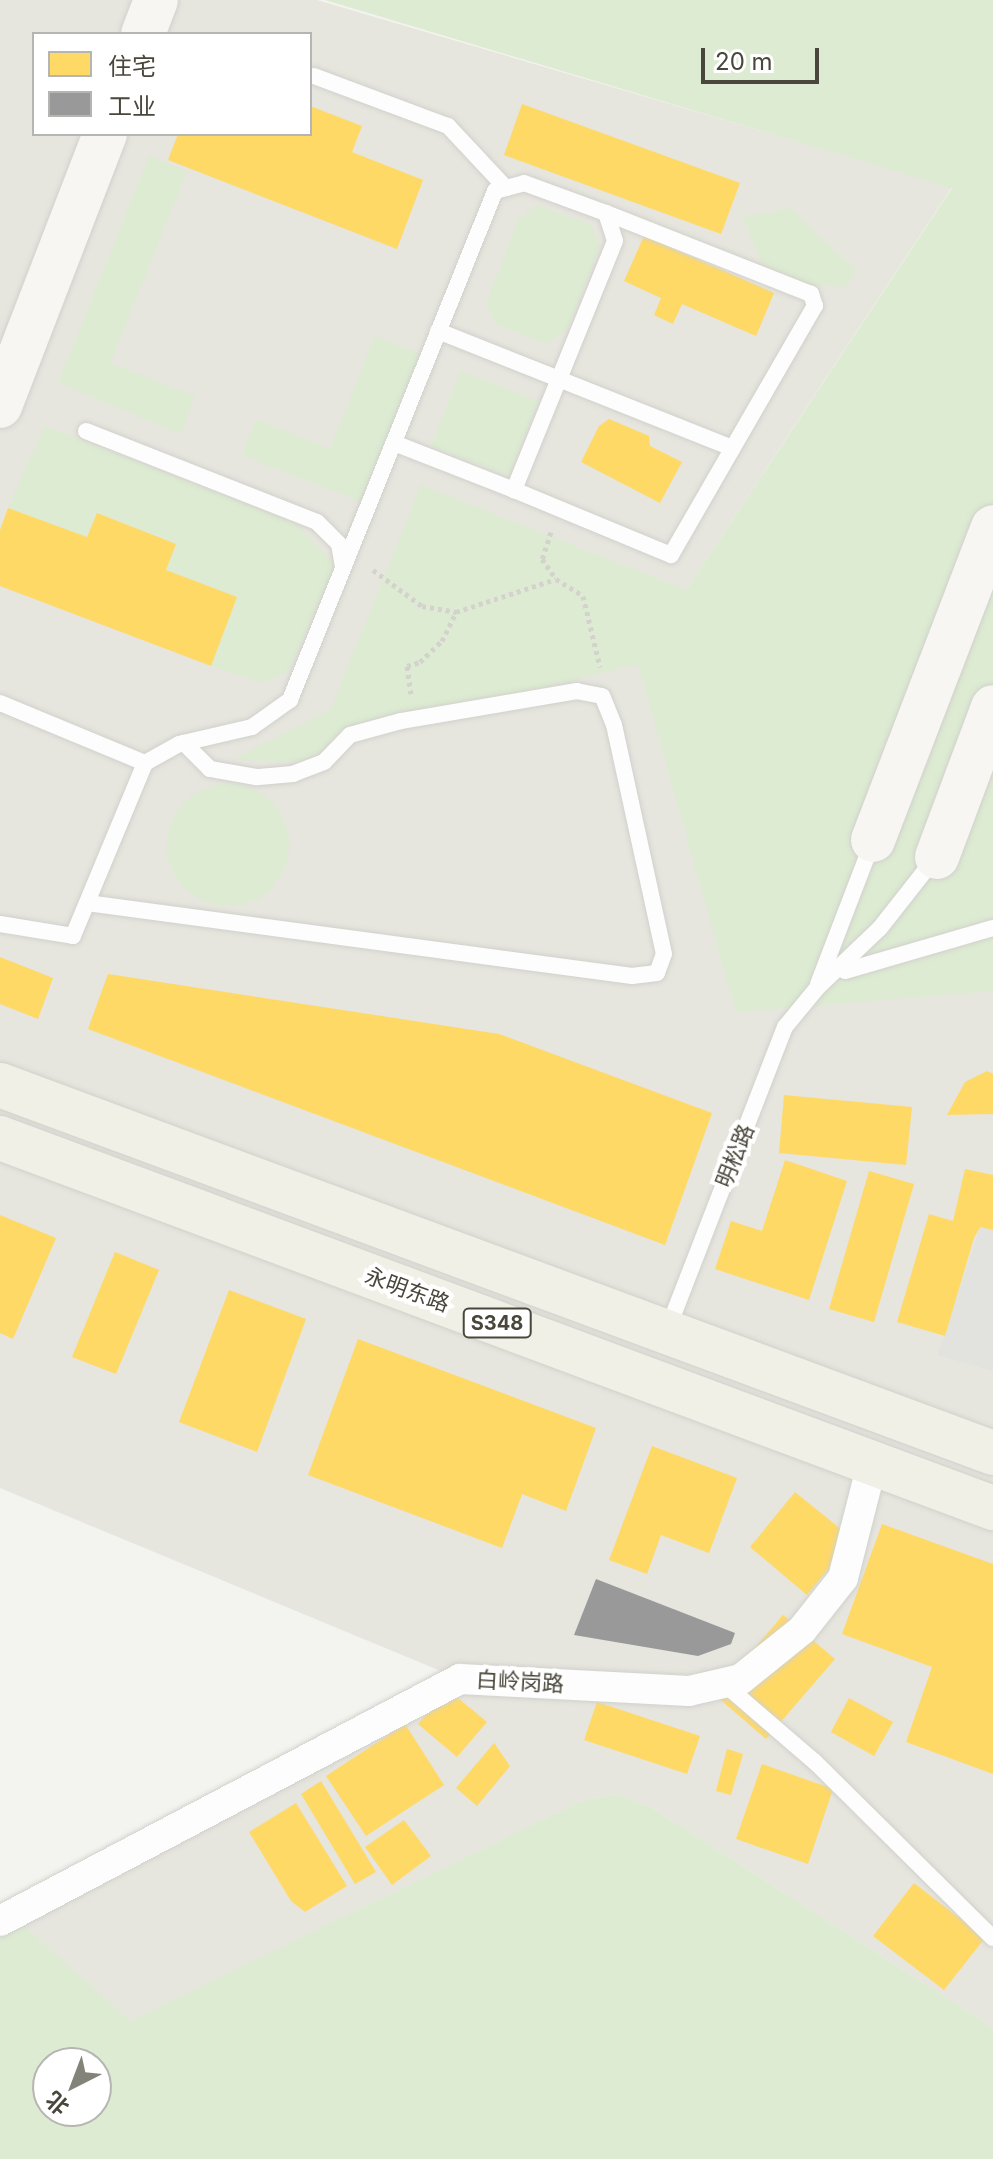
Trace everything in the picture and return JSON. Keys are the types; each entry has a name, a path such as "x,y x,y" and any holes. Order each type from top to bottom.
{"main road":[{"path":"144,32 156,0"},
{"path":"0,406 104,136"},
{"path":"873,840 993,527"},
{"path":"937,857 993,707"},
{"name":"S348","path":"0,1085 993,1453"},
{"name":"永明东路","path":"0,1138 993,1508"}],"street":[{"name":"白岭岗路","path":"0,1921 460,1679 689,1691 741,1679 802,1630 843,1578 872,1464"}],"lane":[{"path":"314,76 448,126 506,188"},
{"path":"0,924 73,936 145,763 184,743 252,727 290,700 495,191 524,183 811,294 815,306 671,555 394,443"},
{"path":"514,490 615,241 606,213"},
{"path":"438,331 732,448"},
{"path":"86,431 317,522 339,544 343,568"},
{"path":"87,903 632,976 657,973 664,954 614,725 602,696 577,691 420,718 350,735 324,762 293,774 256,777 210,769 184,743"},
{"path":"0,703 145,763"},
{"name":"明松路","path":"824,982 873,840"},
{"name":"明松路","path":"667,1332 785,1027 824,982 880,928 937,857"},
{"path":"960,934 993,916"},
{"path":"824,982 960,934 993,928"},
{"path":"723,1683 815,1762 993,1938"}],"path":[{"path":"559,509 542,559 556,579 583,596 606,685 602,696"},
{"path":"351,549 389,585 422,606 456,612 556,579"},
{"path":"420,718 407,666 420,662 442,641 456,612"}],"shaded area":[{"path":"0,0 317,0 952,187 686,590 993,989 993,2028 654,1809 616,1794 581,1801 130,2022 9,1912 460,1679 0,1488"},
{"path":"980,1227 993,1230 993,1371 938,1355"}],"green space":[{"path":"325,0 993,0 993,991 736,1012 638,664 351,735 324,762 232,760 330,710 421,485 686,590 952,188"},
{"path":"149,156 187,171 110,363 195,397 181,434 58,383"},
{"path":"538,205 591,225 600,245 567,330 545,344 496,324 486,305 518,219"},
{"path":"790,208 856,271 846,287 797,284 762,263 742,217"},
{"path":"375,336 420,354 361,502 242,455 256,419 330,449"},
{"path":"461,371 538,401 509,476 431,446"},
{"path":"45,426 295,523 336,565 288,671 264,683 211,666 237,597 166,570 176,544 97,513 87,537 8,508"},
{"path":"228,784 251,789 271,802 284,822 289,845 284,868 271,888 251,901 228,906 205,901 185,888 172,868 167,845 172,822 185,802 205,789"},
{"path":"616,1794 654,1809 993,2028 993,2159 0,2159 0,1921 9,1912 130,2021 581,1801"}],"building: 住宅":[{"path":"522,104 740,183 721,234 504,155"},
{"path":"312,107 362,126 352,152 423,180 397,249 168,160 177,136 312,136"},
{"path":"644,236 774,293 756,336 682,304 673,324 654,315 661,298 624,281"},
{"path":"609,419 649,436 650,446 682,462 660,503 581,462 599,426"},
{"path":"8,508 87,537 97,513 176,544 166,570 237,597 211,666 0,586 0,530"},
{"path":"0,957 53,978 38,1019 0,1004"},
{"path":"108,974 499,1034 712,1113 665,1245 88,1029"},
{"path":"987,1071 993,1074 993,1114 947,1115 965,1082"},
{"path":"784,1095 912,1107 906,1165 779,1153"},
{"path":"785,1160 847,1181 809,1300 715,1269 731,1221 762,1231"},
{"path":"965,1169 993,1175 993,1230 980,1227 974,1238 945,1336 897,1322 929,1214 953,1221"},
{"path":"869,1171 914,1184 874,1322 829,1309"},
{"path":"0,1215 56,1238 13,1339 0,1333"},
{"path":"115,1252 159,1270 116,1374 72,1357"},
{"path":"229,1290 306,1319 257,1452 179,1422"},
{"path":"358,1339 596,1428 566,1511 522,1494 502,1548 308,1475"},
{"path":"652,1446 737,1478 709,1553 661,1535 647,1574 609,1560"},
{"path":"795,1492 853,1539 807,1595 750,1547"},
{"path":"882,1524 993,1564 993,1774 906,1742 932,1667 842,1634"},
{"path":"783,1615 835,1659 766,1739 715,1695"},
{"path":"447,1689 487,1722 457,1757 418,1724"},
{"path":"849,1698 893,1722 874,1756 831,1732"},
{"path":"597,1702 700,1736 687,1774 584,1740"},
{"path":"405,1724 444,1785 366,1836 326,1776"},
{"path":"494,1743 510,1766 477,1806 456,1788"},
{"path":"727,1749 743,1754 731,1795 716,1791"},
{"path":"762,1764 833,1789 808,1864 736,1839"},
{"path":"321,1781 376,1872 355,1884 301,1794"},
{"path":"296,1803 347,1886 305,1912 291,1901 249,1832"},
{"path":"404,1820 431,1856 392,1885 365,1847"},
{"path":"914,1883 985,1938 944,1990 873,1936"}],"building: 工业":[{"path":"596,1579 735,1633 731,1644 698,1656 574,1635"}]}
